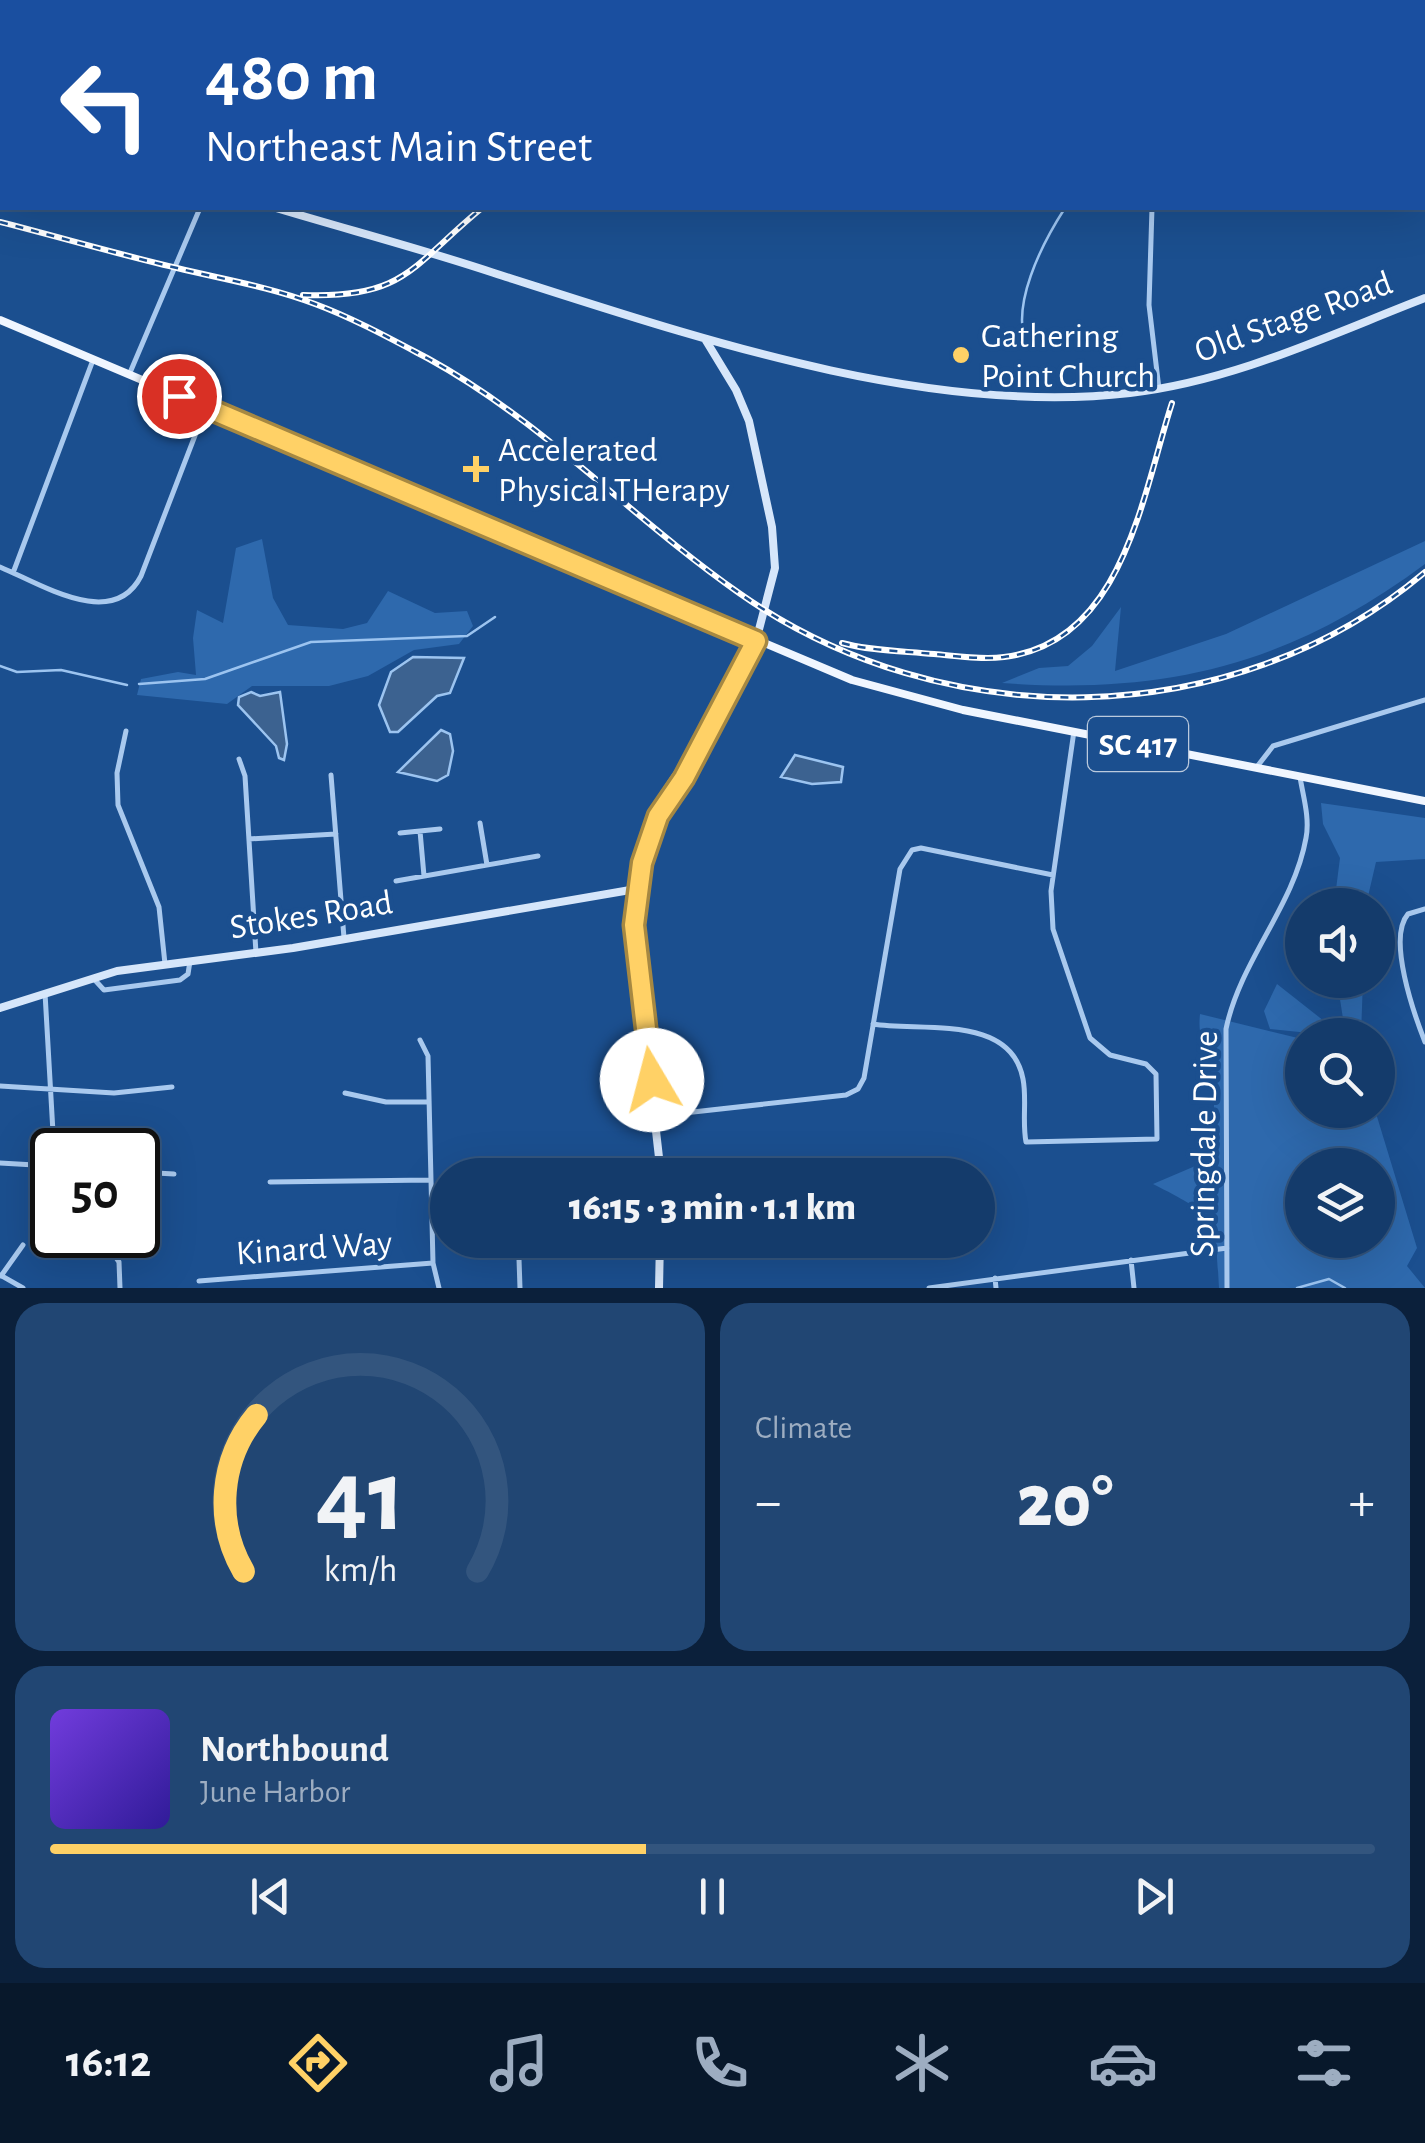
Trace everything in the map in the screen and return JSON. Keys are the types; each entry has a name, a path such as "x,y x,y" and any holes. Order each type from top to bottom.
{"main road":[{"path":"0,320 756,641"},
{"name":"SC 417","path":"756,641 892,693 1425,801"}],"street":[{"path":"129,375 199,210"},
{"name":"Old Stage Road","path":"283,210 705,339 856,374 975,391 1054,396 1159,388 1252,365 1425,298"},
{"path":"1152,210 1149,305 1159,388"},
{"path":"660,1158 635,951 636,889 661,798 696,748 756,641 775,568 772,527 745,411 705,339"},
{"path":"13,573 94,359"},
{"path":"0,568 94,603 112,602 128,594 141,576 206,407"},
{"path":"1256,768 1273,746 1425,700"},
{"path":"126,731 117,774 118,806 159,907 165,964"},
{"path":"873,1024 974,1031 1000,1042 1024,1078 1026,1142 1154,1141 1158,1104 1154,1070 1104,1051 1084,1028 1052,923 1053,875 1074,731"},
{"path":"239,759 245,776 256,953"},
{"path":"331,775 344,938"},
{"name":"Springdale Drive","path":"1227,1288 1226,1030 1235,997 1303,851 1307,830 1300,776"},
{"path":"480,824 488,866"},
{"path":"400,833 440,829"},
{"path":"420,831 424,876"},
{"path":"248,839 336,834"},
{"path":"657,1116 848,1094 864,1078 900,869 909,852 921,848 1053,875"},
{"path":"396,880 538,856"},
{"name":"Stokes Road","path":"0,1008 92,976 256,953 636,889"},
{"path":"1425,909 1408,914 1399,934 1412,1004 1425,1042"},
{"path":"92,976 104,990 180,980 188,974 190,961"},
{"path":"45,991 53,1128"},
{"path":"270,1182 430,1180 428,1056 420,1040"},
{"path":"0,1086 114,1093 172,1088"},
{"path":"345,1093 386,1102 429,1102"},
{"path":"0,1163 30,1165"},
{"path":"160,1173 174,1174"},
{"path":"22,1245 0,1276 23,1288"},
{"path":"929,1288 1227,1248"},
{"path":"116,1258 120,1288"},
{"path":"432,1258 439,1288"},
{"path":"659,1288 660,1258"},
{"path":"519,1259 520,1288"},
{"path":"1131,1260 1134,1288"},
{"name":"Kinard Way","path":"199,1280 432,1262"},
{"path":"995,1278 996,1288"}],"shaded area":[{"path":"262,539 273,598 288,625 343,629 367,623 388,591 435,613 467,611 473,626 459,644 414,650 368,676 329,686 252,686 227,704 137,695 141,679 178,672 196,675 193,638 197,610 223,623 236,548"},
{"path":"1425,541 1425,564 1375,598 1276,649 1226,666 1120,684 1002,683 1039,668 1068,666 1092,646 1121,607 1115,671 1226,634"},
{"path":"413,657 464,658 450,693 437,696 398,732 390,732 379,705 391,672"},
{"path":"251,692 260,696 280,692 287,744 284,760 238,705 239,697"},
{"path":"441,730 450,734 453,751 448,775 437,781 398,772"},
{"path":"795,755 843,767 841,782 812,784 781,777"},
{"path":"1321,803 1425,818 1425,859 1376,862 1370,888 1336,888 1340,858 1323,824"},
{"path":"1277,984 1285,990 1285,998 1295,998 1320,1018 1285,1018 1285,1031 1270,1029 1264,1011"},
{"path":"1340,998 1362,998 1362,1018 1343,1018"},
{"path":"1200,1014 1285,1035 1285,1128 1380,1128 1387,1148 1285,1148 1285,1258 1395,1258 1395,1176 1417,1248 1407,1266 1425,1288 1219,1288 1216,1247 1209,1222 1190,1204 1153,1184 1207,1161 1214,1097 1201,1039"}],"waterway":[{"path":"1028,348 1023,332 1025,295 1038,257 1064,210"},
{"path":"139,684 205,679 311,642 467,636 495,617"},
{"path":"0,666 17,672 61,670 127,685"},
{"path":"1297,1288 1329,1279 1345,1288"}],"railway":[{"path":"303,295 337,295 386,284 422,262 480,210"},
{"path":"0,222 281,293 373,330 429,359 510,411 739,593 819,640 905,673 994,692 1086,697 1177,688 1265,664 1348,626 1425,572"},
{"path":"842,643 995,658 1044,646 1076,624 1102,595 1121,560 1137,521 1172,403"}],"place":[{"name":"Gathering Point Church","path":"961,355"},
{"name":"Accelerated Physical THerapy","path":"476,469"}],"route":[{"path":"179,396 756,641 696,748 684,778 658,816 642,863 636,889 635,951 652,1080"}]}
